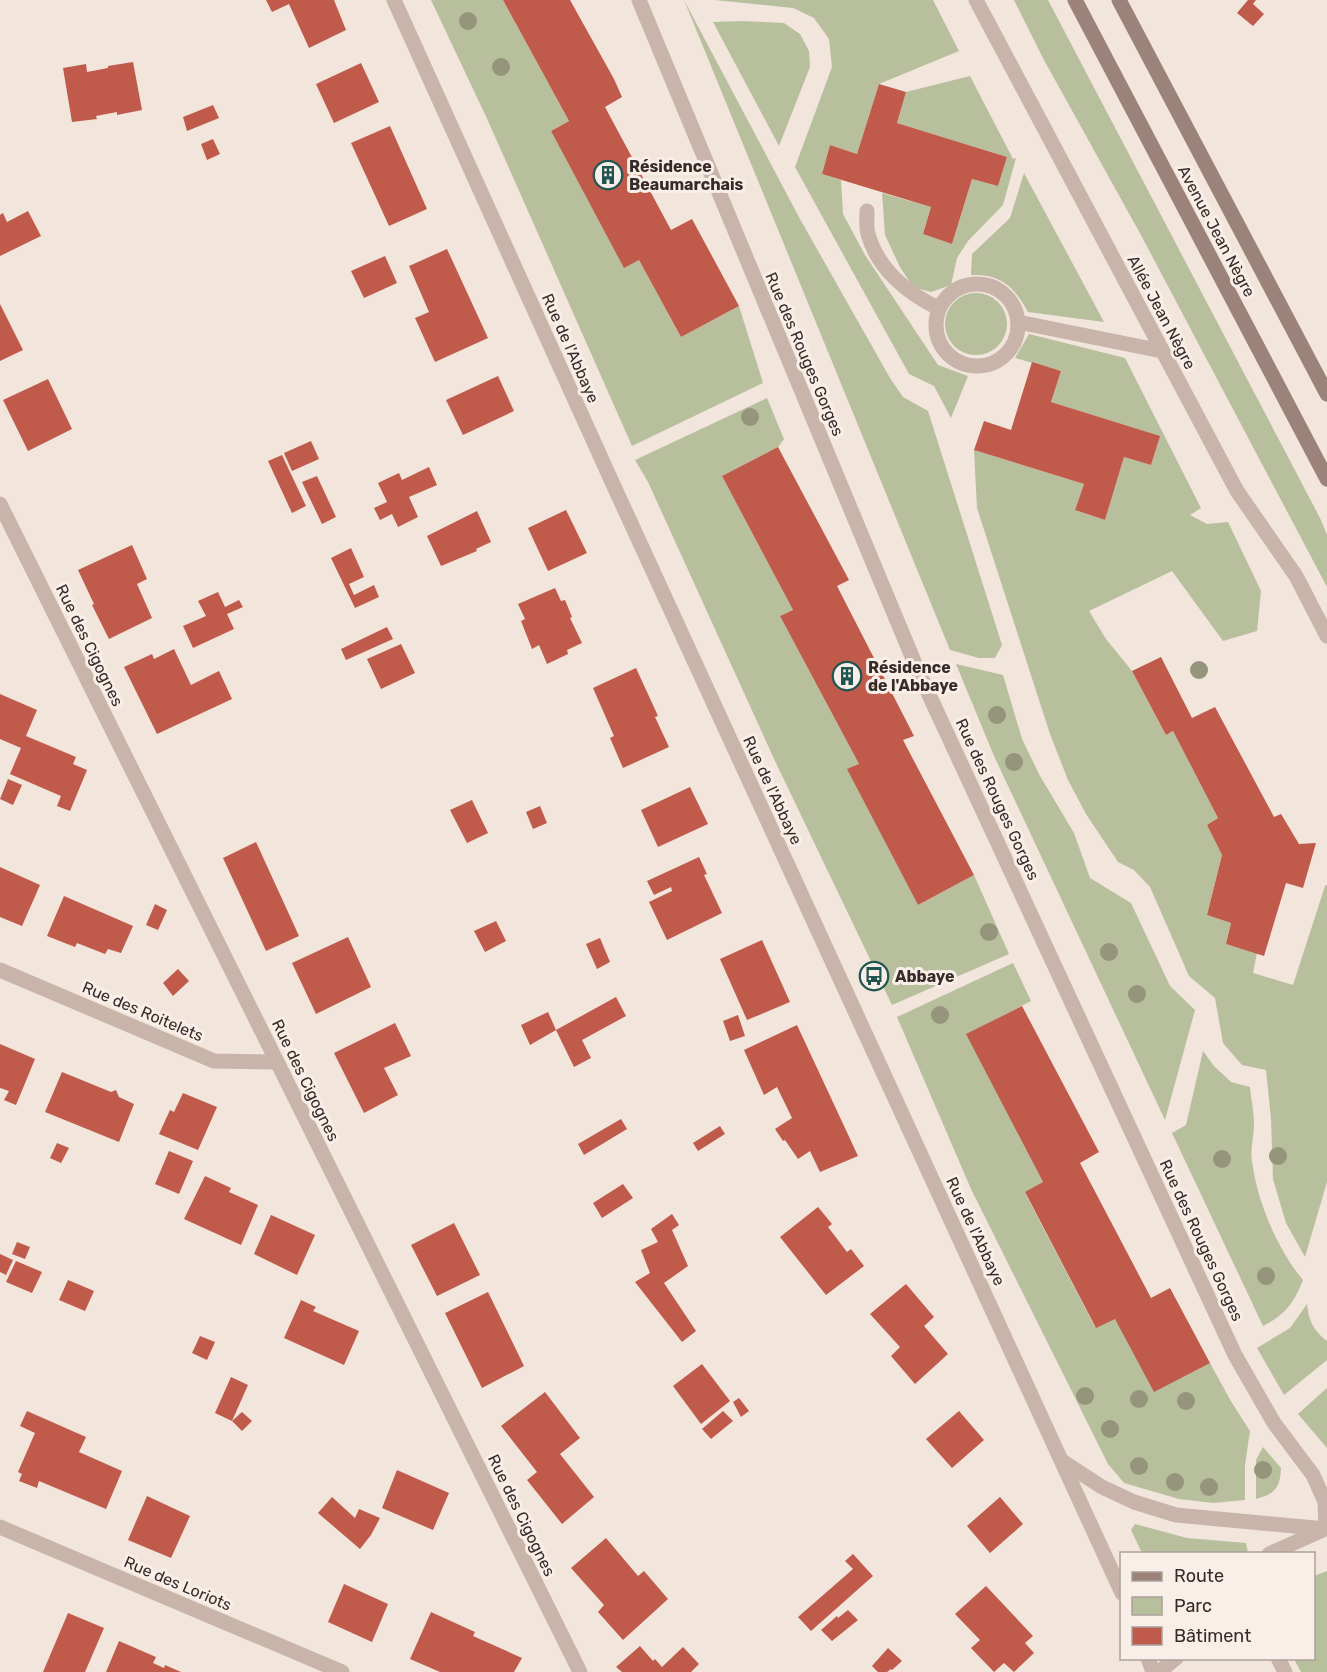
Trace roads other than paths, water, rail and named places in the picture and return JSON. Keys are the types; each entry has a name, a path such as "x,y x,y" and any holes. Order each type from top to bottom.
{"main road":[{"name":"Avenue Jean Nègre","path":"1074,0 1327,479"},
{"name":"Avenue Jean Nègre","path":"1119,0 1327,394"}],"street":[{"name":"Rue de l'Abbaye","path":"394,0 612,482 1120,1589"},
{"name":"Rue des Rouges Gorges","path":"639,0 918,671 1235,1355 1274,1423 1313,1475 1325,1502 1327,1529"},
{"name":"Allée Jean Nègre","path":"976,0 1237,491 1296,576 1327,636"},
{"path":"867,211 867,233 877,255 898,283 920,299 938,308"},
{"path":"983,283 1007,296 1016,308 1017,336 1011,349 1000,359 988,365 974,366 955,360 941,347 936,334 935,321 938,308 956,288 983,283"},
{"path":"1018,322 1162,351"},
{"name":"Rue des Cigognes","path":"0,504 580,1672"},
{"name":"Rue des Roitelets","path":"0,970 214,1061 277,1062"},
{"path":"1062,1461 1102,1487 1134,1502 1176,1515 1327,1529"},
{"name":"Rue des Loriots","path":"0,1527 342,1672"},
{"path":"1274,1552 1327,1529"},
{"path":"1159,1672 1175,1660"}],"place":[{"name":"Résidence Beaumarchais","path":"608,175"},
{"name":"Résidence de l'Abbaye","path":"847,676"},
{"name":"Abbaye","path":"874,976"}]}
